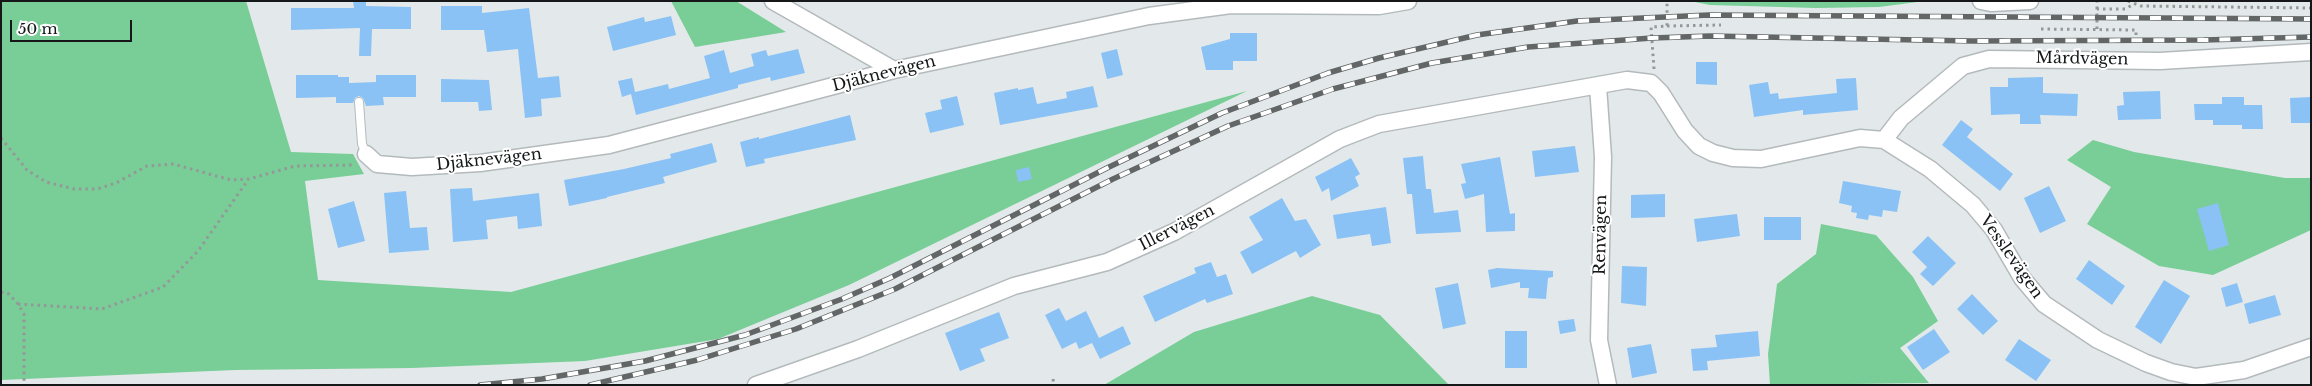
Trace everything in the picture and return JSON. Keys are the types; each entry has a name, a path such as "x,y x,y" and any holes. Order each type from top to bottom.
{"street":[{"path":"773,1 894,70"},
{"path":"1149,16 1162,1"},
{"name":"Djäknevägen","path":"372,159 412,167 480,163 609,145 894,70 1149,16 1231,5 1379,6 1408,1"},
{"path":"1981,1 1991,4 2030,1"},
{"name":"Mårdvägen","path":"1884,140 1901,118 1963,66 1989,59 2160,61 2311,52"},
{"path":"1598,86 1628,80 1651,83"},
{"name":"Vesslevägen","path":"1651,83 1661,93 1685,131 1699,146 1712,153 1733,158 1761,159 1860,138 1884,140 1930,170 1972,205 1994,230 2022,278 2044,304 2098,340 2146,363 2171,379 2244,370 2311,347"},
{"name":"Illervägen","path":"756,385 858,349 1014,286 1107,262 1174,232 1340,139 1380,124 1598,86"},
{"name":"Renvägen","path":"1598,86 1603,157 1599,340 1608,385"}],"lane":[{"path":"359,102 362,144 372,159"}],"path":[{"path":"1667,1 1667,26"},
{"path":"2097,29 2098,1"},
{"path":"2128,1 2141,6 2311,8"},
{"path":"2097,9 2125,9 2135,4"},
{"path":"1651,83 1654,68 1652,28 1721,25"},
{"path":"2041,29 2136,30 2136,50"},
{"path":"1,138 28,170 46,182 74,189 97,189 116,183 147,166 173,164 231,180 249,179 295,166 372,159"},
{"path":"18,304 102,309 163,287 198,251 249,179"},
{"path":"1,292 9,294 24,314 24,385"},
{"path":"1053,379 1054,385"}],"green space":[{"path":"1,1 246,1 291,152 353,154 364,174 305,181 318,280 511,292 1247,91 849,285 718,339 585,361 412,368 235,370 1,380"},
{"path":"671,1 736,1 786,32 695,47"},
{"path":"1690,1 1925,1 1879,7 1816,8 1710,5"},
{"path":"2093,140 2134,152 2285,178 2311,178 2311,230 2213,275 2159,266 2087,224 2111,187 2067,160"},
{"path":"1821,224 1876,235 1913,277 1938,321 1900,348 1929,383 1770,385 1768,354 1777,284 1816,254"},
{"path":"1312,296 1380,315 1449,385 1104,385 1194,332"}],"building":[{"path":"353,1 366,1 366,6 411,7 411,29 372,29 371,56 359,56 360,28 291,30 291,8 354,8"},
{"path":"441,6 482,6 482,13 529,8 538,78 559,76 561,97 541,99 542,116 525,118 518,49 487,52 484,30 441,30"},
{"path":"671,16 676,35 613,51 607,27 644,17 645,22"},
{"path":"1230,33 1257,33 1257,61 1233,61 1233,70 1206,70 1201,47 1230,39"},
{"path":"798,49 805,73 771,81 770,77 738,85 738,88 636,115 631,94 622,97 618,81 632,78 635,92 668,84 669,89 710,78 704,56 724,50 730,73 754,66 751,54 766,50 768,56"},
{"path":"1117,49 1123,75 1107,79 1101,53"},
{"path":"1696,62 1717,62 1717,85 1696,84"},
{"path":"296,75 338,75 338,77 349,77 349,83 376,82 376,75 416,75 416,97 383,97 384,105 366,106 363,98 359,96 355,98 353,103 336,103 336,97 296,98"},
{"path":"2043,77 2043,93 2078,94 2077,116 2040,115 2041,124 2020,124 2020,114 1991,115 1990,87 2008,87 2008,78"},
{"path":"1856,78 1858,110 1803,115 1803,110 1754,117 1749,85 1768,82 1770,94 1778,93 1779,99 1837,93 1836,79"},
{"path":"441,79 489,80 492,110 479,111 478,102 441,102"},
{"path":"1093,86 1098,107 1000,125 994,93 1033,87 1037,104 1067,98 1066,92"},
{"path":"2160,91 2161,119 2118,120 2117,106 2124,105 2123,92"},
{"path":"957,96 964,125 930,133 925,113 942,109 940,100"},
{"path":"2222,97 2244,97 2244,105 2262,105 2263,129 2242,129 2242,125 2213,125 2213,120 2195,120 2194,104 2222,104"},
{"path":"2311,97 2311,123 2291,123 2290,98"},
{"path":"850,115 856,140 764,159 765,163 746,167 740,142 759,137 759,139"},
{"path":"1961,120 1973,129 1967,137 2013,174 2000,191 1942,145"},
{"path":"712,143 717,162 663,177 665,183 569,206 564,180 671,158 670,154"},
{"path":"1575,146 1579,172 1535,177 1532,151"},
{"path":"1423,156 1426,189 1431,189 1434,213 1458,210 1461,232 1416,234 1412,194 1407,194 1403,158"},
{"path":"1500,157 1510,214 1515,213 1515,231 1486,232 1484,194 1465,199 1461,184 1466,183 1461,164"},
{"path":"1351,158 1360,174 1355,177 1359,186 1331,201 1329,188 1322,192 1315,177"},
{"path":"1029,167 1032,179 1018,182 1016,170"},
{"path":"1843,181 1901,191 1897,212 1883,210 1882,217 1869,215 1868,220 1856,218 1857,213 1851,212 1852,206 1839,203"},
{"path":"2049,186 2066,221 2040,233 2024,198"},
{"path":"472,188 473,201 539,193 542,226 518,229 517,216 486,220 488,239 453,242 450,189"},
{"path":"406,191 410,228 427,227 429,250 389,253 384,193"},
{"path":"1665,194 1665,217 1631,218 1631,195"},
{"path":"1282,198 1295,221 1306,219 1321,245 1300,258 1296,251 1252,274 1240,252 1263,240 1249,217"},
{"path":"354,201 365,241 338,248 328,209"},
{"path":"2218,203 2229,245 2209,251 2197,209"},
{"path":"1386,207 1391,243 1372,246 1370,234 1337,239 1333,215"},
{"path":"1737,214 1740,236 1697,242 1694,219"},
{"path":"1764,217 1801,217 1801,240 1764,240"},
{"path":"1928,236 1956,263 1933,286 1920,274 1927,267 1912,252"},
{"path":"2089,260 2125,286 2112,305 2076,279"},
{"path":"1211,262 1217,277 1226,274 1233,294 1207,303 1205,299 1155,322 1143,296 1196,273 1194,268"},
{"path":"1622,266 1647,267 1646,306 1621,303"},
{"path":"1497,268 1553,271 1553,277 1548,278 1546,299 1528,298 1529,288 1520,288 1520,282 1491,288 1488,270"},
{"path":"2164,280 2190,296 2161,344 2135,327"},
{"path":"1458,283 1466,324 1443,329 1435,288"},
{"path":"2237,283 2243,302 2226,307 2221,288"},
{"path":"1972,294 1998,321 1983,335 1957,309"},
{"path":"2275,295 2281,315 2249,324 2244,304"},
{"path":"1059,308 1066,321 1086,311 1099,338 1123,326 1131,344 1100,359 1092,343 1079,349 1076,342 1062,349 1045,315"},
{"path":"999,312 1009,338 980,349 985,361 960,371 945,333"},
{"path":"1574,319 1576,331 1560,334 1558,321"},
{"path":"1934,329 1950,352 1923,370 1907,347"},
{"path":"1505,331 1527,331 1527,368 1505,368"},
{"path":"1758,331 1760,356 1707,361 1708,370 1693,371 1691,349 1717,347 1715,335"},
{"path":"2019,339 2051,360 2036,381 2005,360"},
{"path":"1651,344 1657,373 1632,378 1627,348"}],"railway":[{"path":"480,385 542,379 645,361 745,335 842,299 890,278 1107,168 1222,113 1328,73 1379,58 1477,35 1577,21 1709,15 2311,19"},
{"path":"590,385 697,360 796,329 895,289 1113,179 1228,126 1333,89 1432,63 1528,47 1652,38 1710,36 1972,41 2204,40 2311,37"}]}
